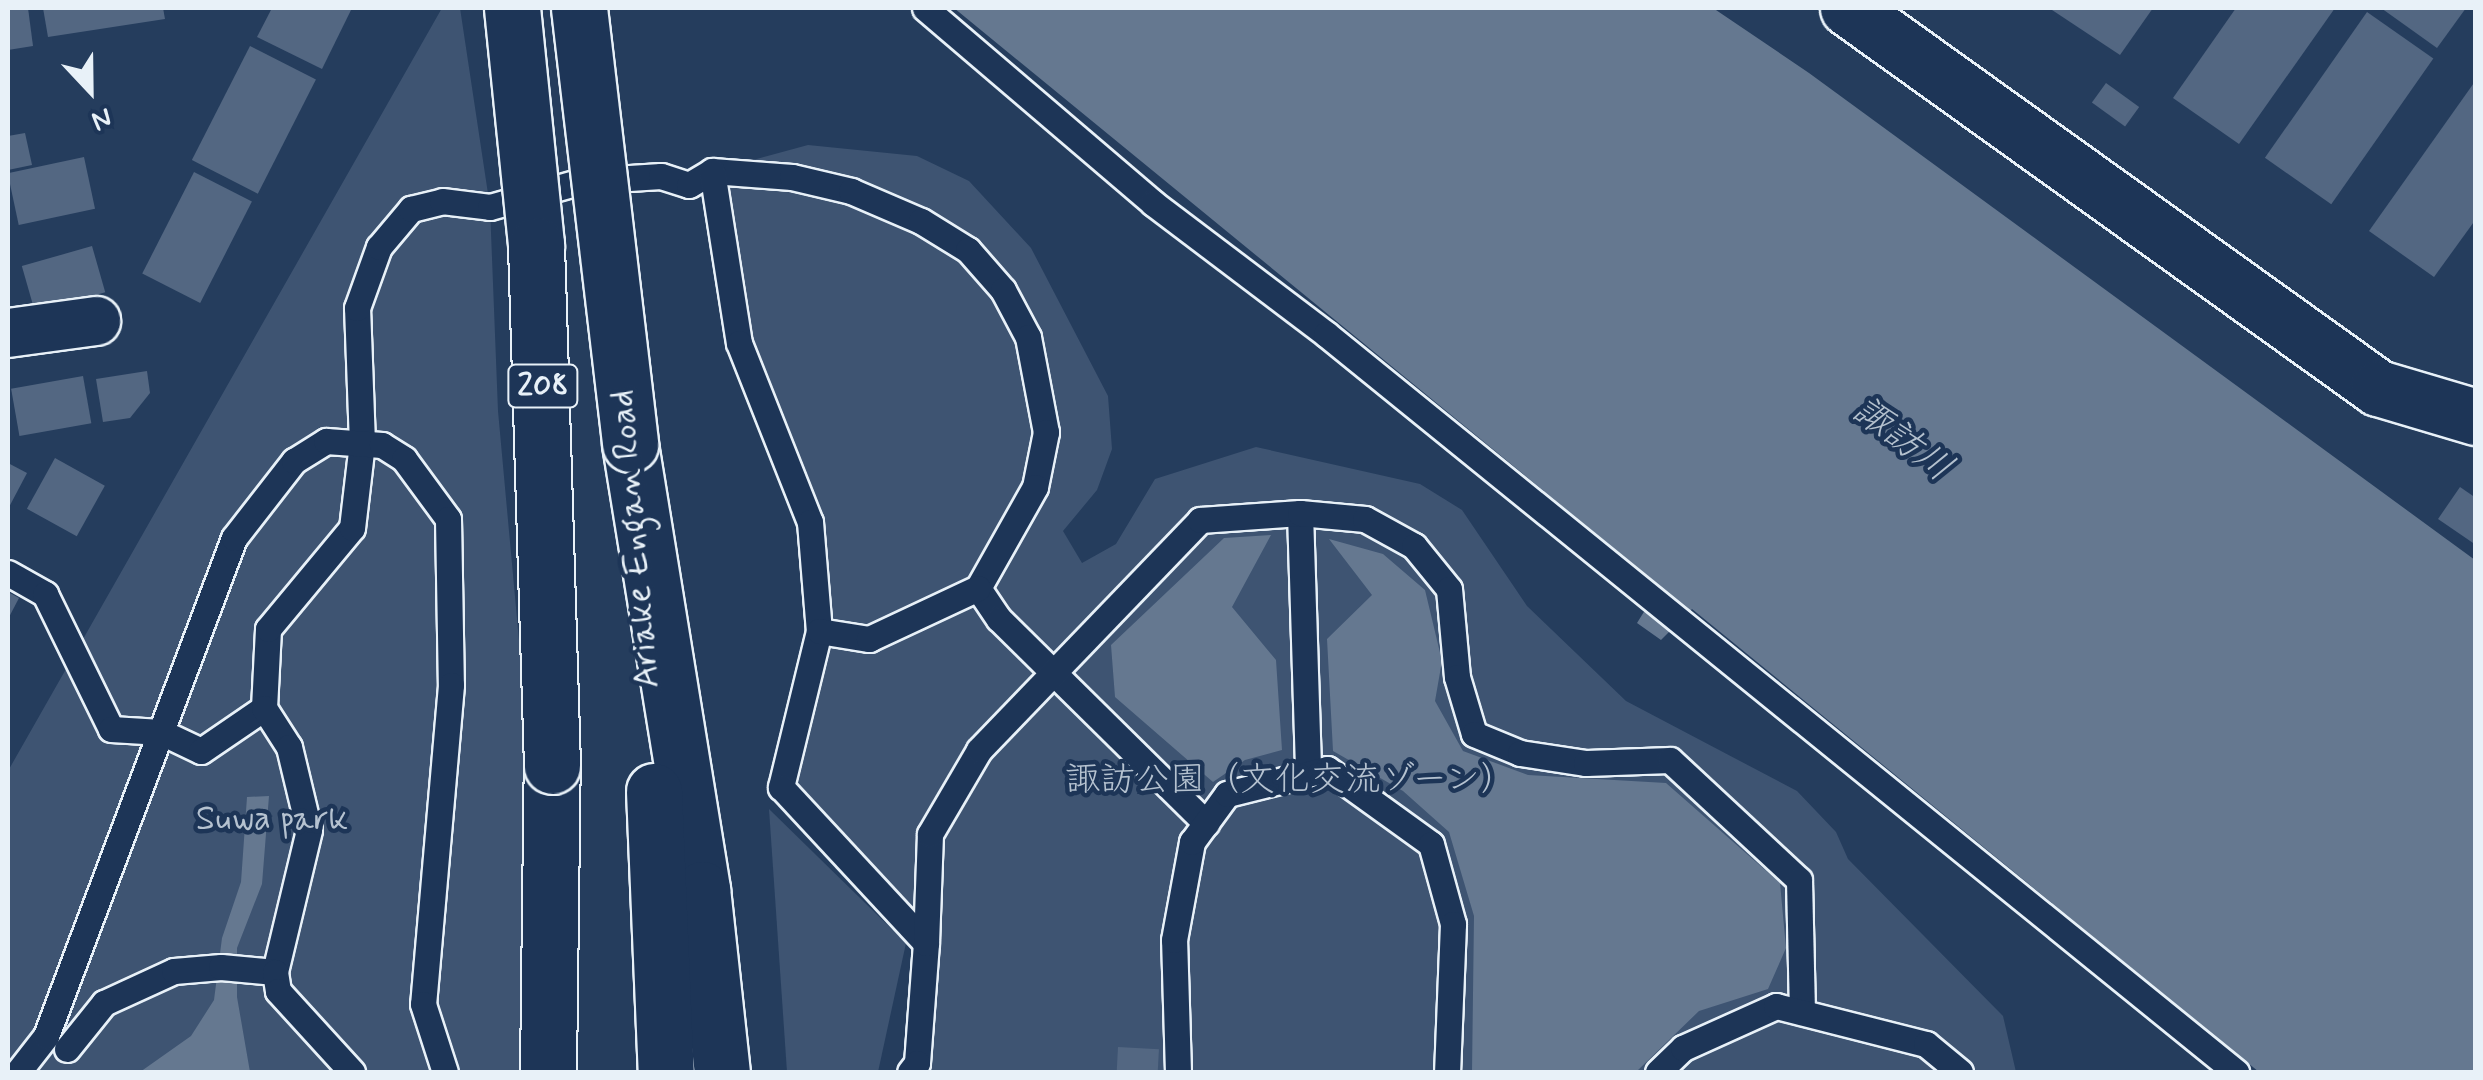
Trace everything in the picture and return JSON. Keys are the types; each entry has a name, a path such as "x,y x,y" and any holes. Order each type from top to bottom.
{"main road":[{"name":"208","path":"512,8 536,245 552,766 548,1072"},
{"name":"Ariake Engan Road","path":"579,8 630,444 663,921 666,1072"},
{"path":"1848,8 2378,388 2476,417"},
{"path":"630,444 702,889 722,1072"}],"street":[{"path":"8,334 96,321"}],"lane":[{"path":"925,8 1153,203 1326,334 2236,1072"},
{"path":"712,171 739,343 810,522 819,632 781,787 926,944"},
{"path":"352,1072 278,991 274,972 309,830 288,747 264,708 268,628 352,528 362,443 357,308 379,247 411,209 442,201 490,207 582,181 661,176 689,185 712,171 792,177 851,191 921,220 968,250 1002,290 1028,337 1046,432 1035,487 978,588 869,639 819,632"},
{"path":"58,1052 161,732 234,538 294,461 326,441 362,443 404,459 448,519 451,685 423,1004 445,1072"},
{"path":"1300,514 1308,772"},
{"path":"910,1072 916,1062 926,944 930,834 979,750 1057,674 1200,520 1300,514 1365,518 1414,546 1449,589 1458,676 1474,734 1520,753 1586,762 1670,760 1799,880 1802,1012"},
{"path":"8,573 45,594 111,729 161,732 201,751 264,708"},
{"path":"978,588 1000,620 1206,824"},
{"path":"1178,1072 1174,940 1192,842 1227,794 1328,769 1432,844 1453,924 1448,1072"},
{"path":"18,1072 58,1052 104,1003 174,971 274,972"},
{"path":"1658,1072 1683,1048 1776,1006 1926,1044 1960,1072"}],"green space":[{"name":"Suwa park","path":"442,8 460,8 490,207 498,411 526,717 528,1072 8,1072 8,771"},
{"name":"諏訪公園（文化交流ゾーン）","path":"808,145 917,156 969,181 1031,248 1108,396 1112,449 1097,490 1063,531 1082,563 1116,544 1155,479 1256,447 1420,484 1462,510 1527,606 1626,701 1797,791 1836,832 1848,859 2003,1016 2016,1072 910,1072 926,943 781,787 819,632 810,522 739,343 712,171"},
{"path":"769,809 906,943 878,1072 787,1072"}],"water":[{"name":"諏訪川","path":"954,8 1713,8 1809,73 2475,560 2475,1072 2259,1072 1692,609 1661,640 1637,623 1660,586"},
{"path":"1271,535 1232,607 1276,660 1282,750 1245,760 1213,782 1115,697 1111,645 1224,538"},
{"path":"1329,539 1383,554 1425,590 1442,661 1435,701 1463,751 1528,775 1666,783 1780,883 1786,948 1768,989 1699,1011 1636,1072 1472,1072 1474,916 1449,832 1403,791 1333,751 1327,639 1372,595"},
{"path":"269,796 262,884 237,948 237,997 250,1072 140,1072 191,1036 214,1000 222,938 241,882 247,797"}],"building":[{"path":"8,8 28,8 33,46 8,50"},
{"path":"43,8 163,8 165,19 48,37"},
{"path":"272,8 352,8 322,69 257,37"},
{"path":"2049,8 2153,8 2120,55"},
{"path":"2236,8 2335,8 2239,144 2173,98"},
{"path":"2381,8 2466,8 2437,48"},
{"path":"2367,12 2433,58 2331,204 2265,158"},
{"path":"250,46 316,80 258,194 192,160"},
{"path":"2476,80 2476,219 2434,277 2369,231"},
{"path":"2106,83 2139,107 2125,127 2092,102"},
{"path":"25,133 32,165 8,170 8,136"},
{"path":"84,157 95,209 19,225 8,173"},
{"path":"194,172 252,202 200,303 142,274"},
{"path":"92,246 105,292 35,312 22,266"},
{"path":"147,371 150,393 130,418 103,422 96,379"},
{"path":"83,376 91,423 19,436 11,389"},
{"path":"55,458 105,486 77,536 27,509"},
{"path":"8,463 27,473 8,509"},
{"path":"2460,487 2476,498 2476,545 2438,519"},
{"path":"8,592 19,598 8,619"},
{"path":"1118,1047 1159,1049 1158,1072 1117,1072"}]}
